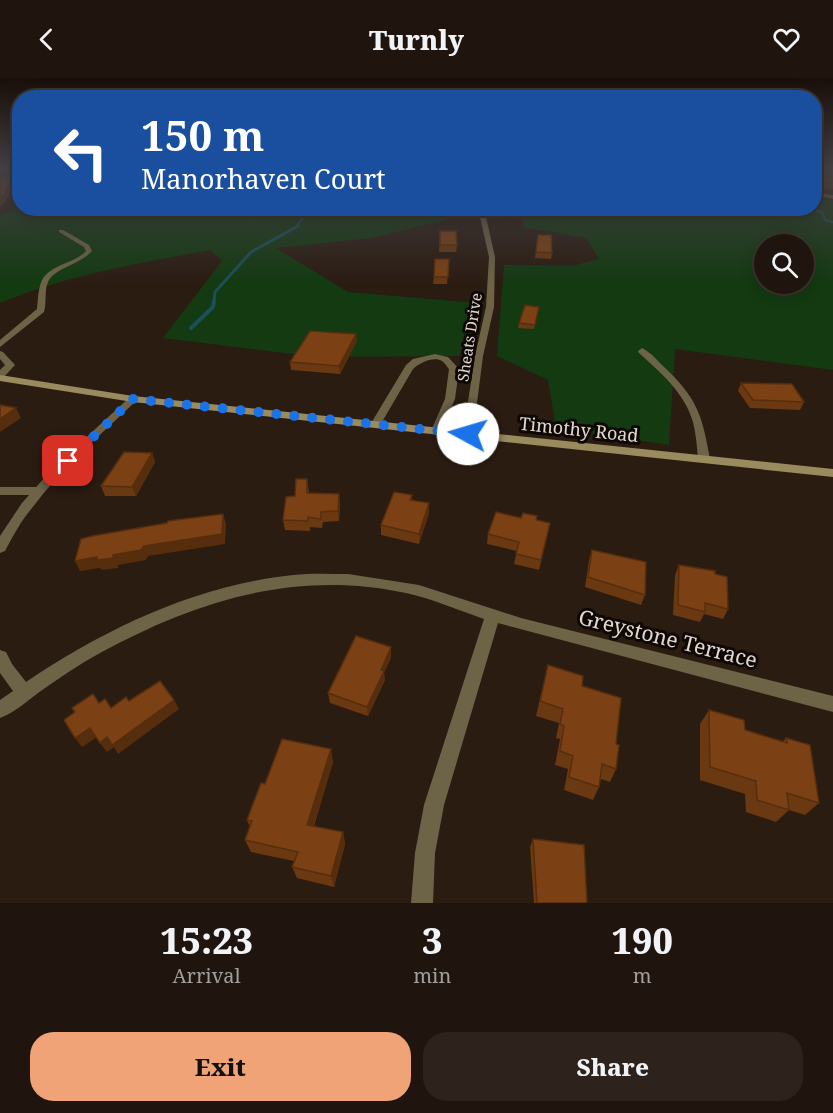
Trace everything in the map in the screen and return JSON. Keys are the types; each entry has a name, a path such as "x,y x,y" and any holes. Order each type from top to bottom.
{"main road":[{"name":"Timothy Road","path":"0,377 133,399 833,473"}],"street":[{"name":"Sheats Drive","path":"468,434 479,356 490,307 492,257 484,216"},
{"path":"0,344 41,310 44,284 48,278 80,260 89,251 87,246 62,231"},
{"path":"642,351 673,379 688,403 697,420 704,459"},
{"path":"0,354 10,365 0,377"},
{"path":"375,425 409,367 424,358 435,357 445,359 454,369 450,399 436,431"},
{"path":"0,548 21,511 37,491 133,399"},
{"path":"0,491 37,491"},
{"name":"Greystone Terrace","path":"0,710 100,643 139,624 199,599 242,587 309,580 374,582 406,587 492,617 833,704"},
{"path":"422,903 425,853 434,805 492,617"},
{"path":"0,657 6,669 24,692"}],"green space":[{"path":"822,208 833,208 833,370 675,349 669,445 556,428 548,380 497,356 504,265 572,266 599,259 586,238 523,227 524,216 822,216"},
{"path":"12,211 12,216 454,216 372,238 276,248 348,292 477,303 459,356 316,357 163,338 222,261 210,250 77,277 0,303 0,216"}],"building":[{"path":"440,231 456,231 457,245 440,245"},
{"path":"538,235 551,235 552,253 536,252"},
{"path":"435,259 449,259 448,277 434,277"},
{"path":"525,305 539,307 535,325 519,323"},
{"path":"310,331 356,334 339,366 290,362"},
{"path":"741,383 792,384 804,402 753,400"},
{"path":"0,405 16,408 0,419"},
{"path":"124,452 152,453 132,487 101,486"},
{"path":"296,479 307,479 307,493 339,494 338,511 321,512 321,519 308,517 308,521 283,520 286,497 295,496"},
{"path":"394,492 412,495 410,500 429,503 419,534 381,525"},
{"path":"496,512 521,518 523,513 537,516 536,520 550,523 541,560 516,554 519,542 488,534"},
{"path":"223,514 222,534 144,546 141,550 113,555 113,558 97,560 97,557 75,561 81,539 168,521"},
{"path":"592,550 646,562 645,595 588,577"},
{"path":"679,565 715,571 715,574 727,577 728,609 705,603 705,612 678,605"},
{"path":"356,636 391,647 381,670 384,671 367,707 328,693"},
{"path":"548,665 583,676 582,686 621,698 616,769 602,764 599,787 569,777 573,756 560,751 564,726 560,724 563,709 540,701"},
{"path":"160,681 174,700 112,745 107,737 100,743 90,728 75,738 64,720 75,712 72,708 93,694 99,703 105,699 111,708 126,697 129,701"},
{"path":"709,710 744,720 745,730 787,743 786,738 810,745 819,803 787,793 789,810 757,800 756,781 710,767"},
{"path":"282,739 331,749 307,825 343,832 331,876 292,867 298,852 245,840 252,821 247,820 261,783 265,784"},
{"path":"533,839 584,845 587,903 537,903"}],"waterway":[{"path":"822,212 825,220 833,222"},
{"path":"296,227 305,216"},
{"path":"214,302 215,292 251,252 298,226"},
{"path":"191,328 213,307 214,301"}],"route":[{"path":"68,461 133,399 468,434"}]}
